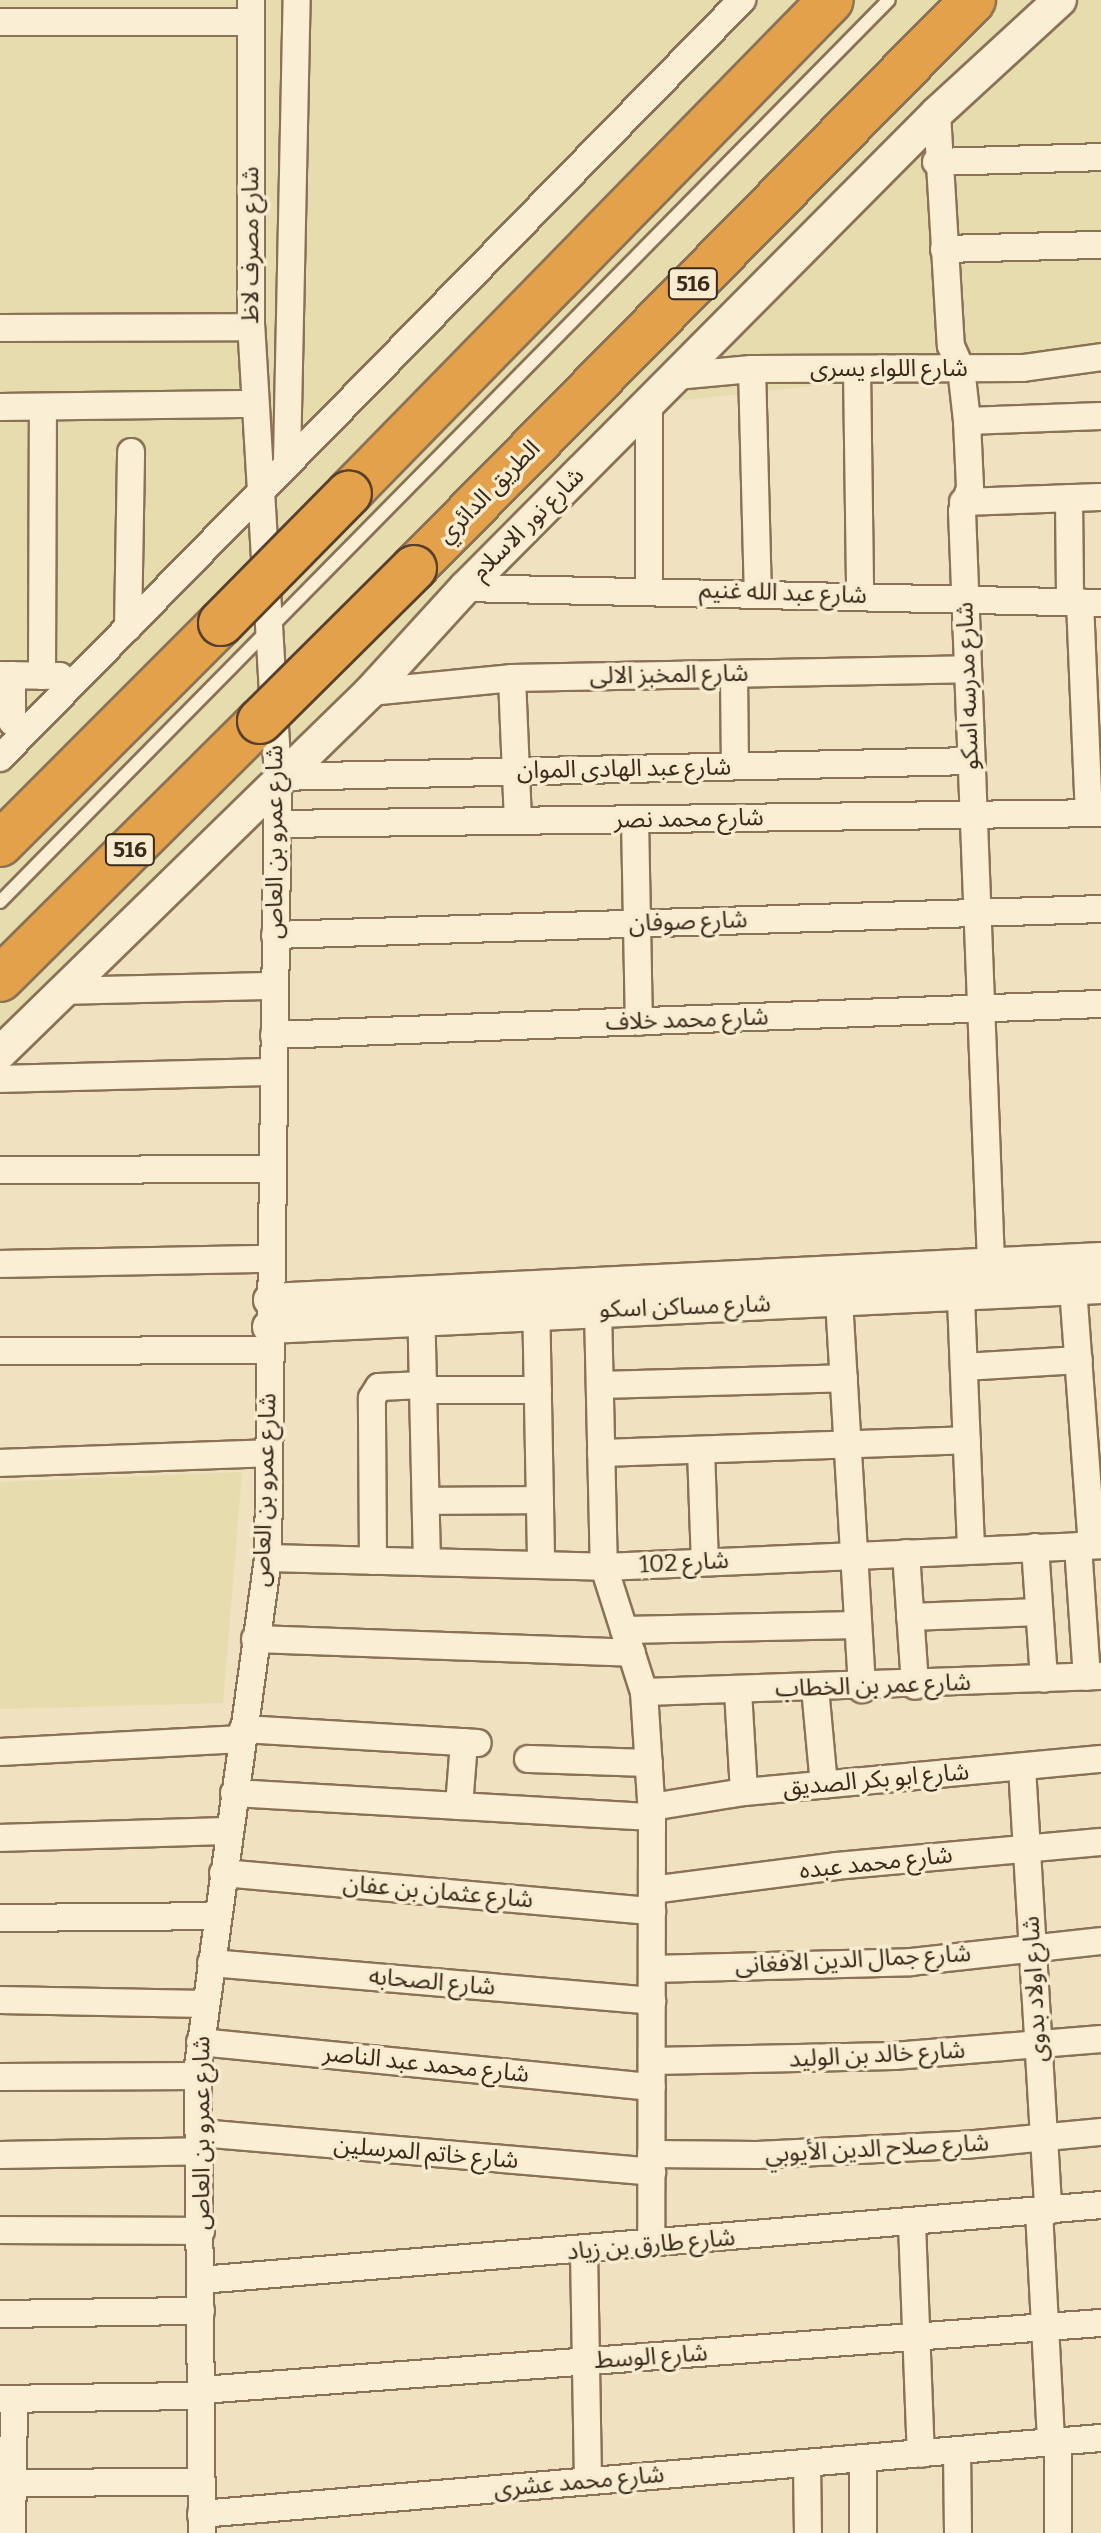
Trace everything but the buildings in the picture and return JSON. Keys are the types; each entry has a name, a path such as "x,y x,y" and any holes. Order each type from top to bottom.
{"highway":[{"path":"0,844 349,493 831,0"},
{"name":"الطريق الدائري","path":"0,979 414,568 973,0"}],"street":[{"name":"شارع مصرف لاظ","path":"287,460 297,0"},
{"path":"2,753 83,676 287,460 742,0"},
{"name":"شارع نور الاسلام","path":"0,1053 278,777 370,692 465,588 937,113 1060,0"},
{"name":"شارع مصرف لاظ","path":"251,11 251,327 261,490"},
{"path":"0,22 251,11"},
{"name":"شارع مدرسه اسكو","path":"937,113 936,162 951,346 961,368 970,488 963,502 980,1008 971,1275 964,1367 971,1550"},
{"path":"936,162 1101,157"},
{"path":"944,249 1101,245"},
{"path":"0,328 251,327"},
{"name":"شارع اللواء يسرى","path":"676,376 752,369 1054,367 1101,357"},
{"path":"752,369 758,592"},
{"path":"857,369 860,595"},
{"path":"649,403 649,589"},
{"path":"0,407 254,404"},
{"path":"42,676 43,407"},
{"path":"967,421 1101,416"},
{"path":"128,628 131,452"},
{"name":"شارع عمرو بن العاص","path":"202,2523 200,2042 268,1558 278,777 261,490"},
{"path":"963,502 1101,497"},
{"path":"1069,498 1084,602 1095,813"},
{"name":"شارع عبد الله غنيم","path":"465,588 649,589 1084,602"},
{"name":"شارع المخبز الالى","path":"370,692 512,678 968,669"},
{"path":"734,674 735,766"},
{"path":"12,722 6,675 83,676"},
{"path":"512,678 518,821"},
{"name":"شارع عبد الهادى الموان","path":"278,777 971,761"},
{"name":"شارع محمد نصر","path":"277,824 1095,813"},
{"path":"635,819 639,1022"},
{"name":"شارع صوفان","path":"275,935 1101,909"},
{"path":"62,991 274,986"},
{"name":"شارع محمد خلاف","path":"274,1035 1101,1004"},
{"path":"0,1079 273,1072"},
{"path":"0,1170 272,1169"},
{"path":"0,1264 270,1259"},
{"name":"شارع مساكن اسكو","path":"269,1326 422,1306 718,1292 971,1275 1101,1259"},
{"name":"شارع مساكن اسكو","path":"536,1301 598,1310 718,1292 839,1300 971,1275 1087,1288"},
{"path":"1087,1288 1079,1360 1091,1545 1094,1677"},
{"path":"839,1300 862,1689"},
{"path":"536,1301 541,1565"},
{"path":"422,1306 427,1562"},
{"path":"598,1310 604,1567 644,1692 652,1812 651,2244"},
{"path":"0,1351 269,1326"},
{"path":"964,1367 1079,1360"},
{"path":"600,1385 844,1378"},
{"path":"373,1561 372,1398 379,1387 538,1390"},
{"path":"601,1453 967,1440"},
{"path":"701,1450 705,1562"},
{"path":"0,1463 268,1453"},
{"path":"426,1501 540,1500"},
{"name":"شارع 102","path":"268,1558 604,1567 1091,1545"},
{"path":"1035,1547 1044,1679"},
{"path":"906,1553 915,1686"},
{"path":"910,1617 1039,1612"},
{"path":"255,1639 628,1642 858,1625"},
{"name":"شارع عمر بن الخطاب","path":"644,1692 862,1689 1094,1677"},
{"path":"815,1688 824,1785"},
{"path":"738,1691 744,1792"},
{"path":"0,1752 243,1734 471,1742 459,1806"},
{"path":"528,1759 649,1763"},
{"name":"شارع ابو بكر الصديق","path":"234,1793 459,1806 652,1812 744,1792 1101,1759"},
{"name":"شارع اولاد بدوى","path":"1022,1767 1044,2139 1045,2327 1058,2533"},
{"path":"0,1838 229,1831"},
{"name":"شارع محمد عبده","path":"652,1901 836,1866 1101,1842"},
{"name":"شارع عثمان بن عفان","path":"223,1873 652,1901"},
{"path":"0,1918 217,1916"},
{"name":"شارع جمال الدين الافغانى","path":"652,1969 911,1962 1101,1941"},
{"name":"شارع الصحابه","path":"211,1963 652,2001"},
{"path":"0,2000 205,2004"},
{"name":"شارع خالد بن الوليد","path":"652,2074 1101,2039"},
{"name":"شارع محمد عبد الناصر","path":"200,2042 652,2074"},
{"path":"0,2077 199,2076"},
{"name":"شارع صلاح الدين الأيوبي","path":"652,2163 1044,2139 1101,2132"},
{"name":"شارع خاتم المرسلين","path":"0,2155 201,2142 652,2163"},
{"name":"شارع طارق بن زياد","path":"201,2280 912,2224 1101,2205"},
{"path":"912,2224 921,2454"},
{"path":"0,2230 201,2231"},
{"path":"584,2251 588,2481"},
{"path":"0,2314 201,2311"},
{"name":"شارع الوسط","path":"7,2399 201,2393 1101,2323"},
{"path":"7,2399 5,2482 12,2533"},
{"name":"شارع محمد عشرى","path":"202,2523 588,2481 1101,2438"},
{"path":"957,2450 958,2533"},
{"path":"863,2458 863,2533"},
{"path":"807,2463 808,2533"},
{"path":"5,2482 201,2482"}],"lane":[{"path":"0,902 889,0"}],"shaded area":[{"path":"0,0 1101,0 1101,354 657,403 0,1060"},
{"path":"242,1472 223,1703 0,1709 0,1482"}]}
